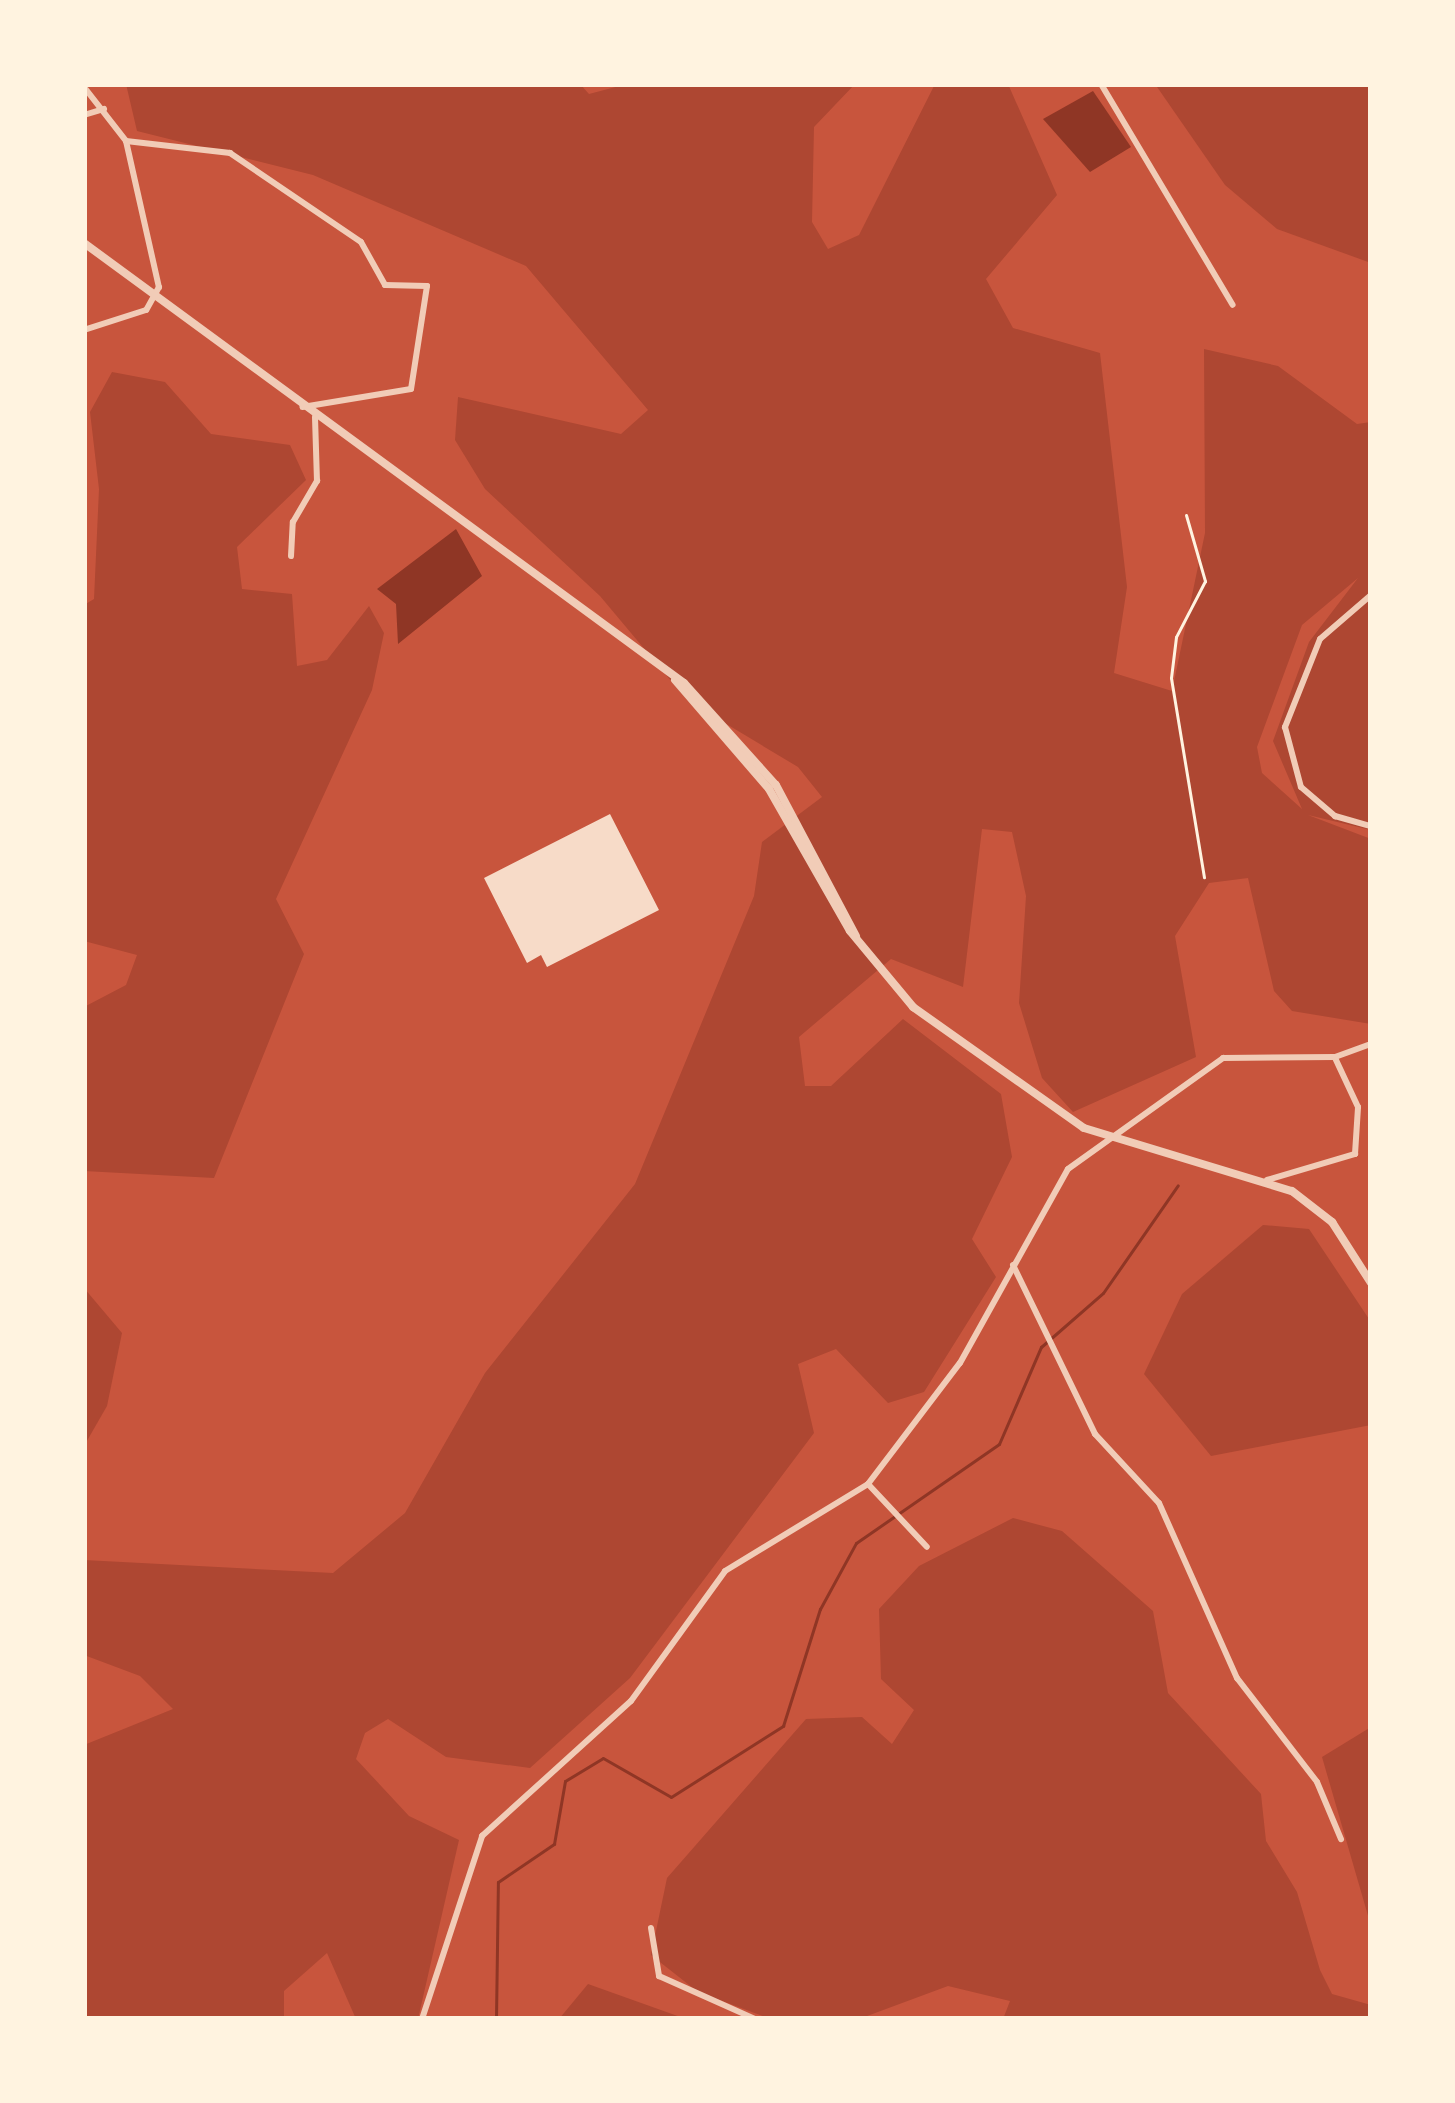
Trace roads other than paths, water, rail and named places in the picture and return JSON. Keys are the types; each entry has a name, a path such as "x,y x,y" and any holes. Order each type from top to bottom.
{"street":[{"path":"1101,84 1233,305"},
{"path":"84,86 126,141 157,300"},
{"path":"84,115 104,109"},
{"path":"126,141 230,153 361,242 385,285 427,286 411,389 302,407"},
{"path":"84,243 671,674 767,773 856,936 913,1007 1028,1096 1103,1136 1268,1180 1332,1222 1371,1282"},
{"path":"84,330 157,300"},
{"path":"291,556 293,522 316,481 315,417"},
{"path":"1371,595 1321,639 1285,727 1301,787 1335,816 1371,826"},
{"path":"422,2019 482,1836 631,1701 725,1571 868,1484 960,1363 1068,1169 1103,1136 1241,1052 1335,1058 1371,1044"},
{"path":"1268,1180 1355,1154 1358,1107 1335,1058"},
{"path":"1013,1265 1096,1434 1159,1503 1237,1678 1317,1782 1341,1839"},
{"path":"868,1484 927,1547"},
{"path":"651,1928 658,1976 755,2019"}],"waterway":[{"path":"496,2019 498,1882 554,1844 565,1781 603,1758 671,1797 783,1726 820,1609 856,1543 999,1444 1041,1347 1103,1293 1178,1185"}]}
